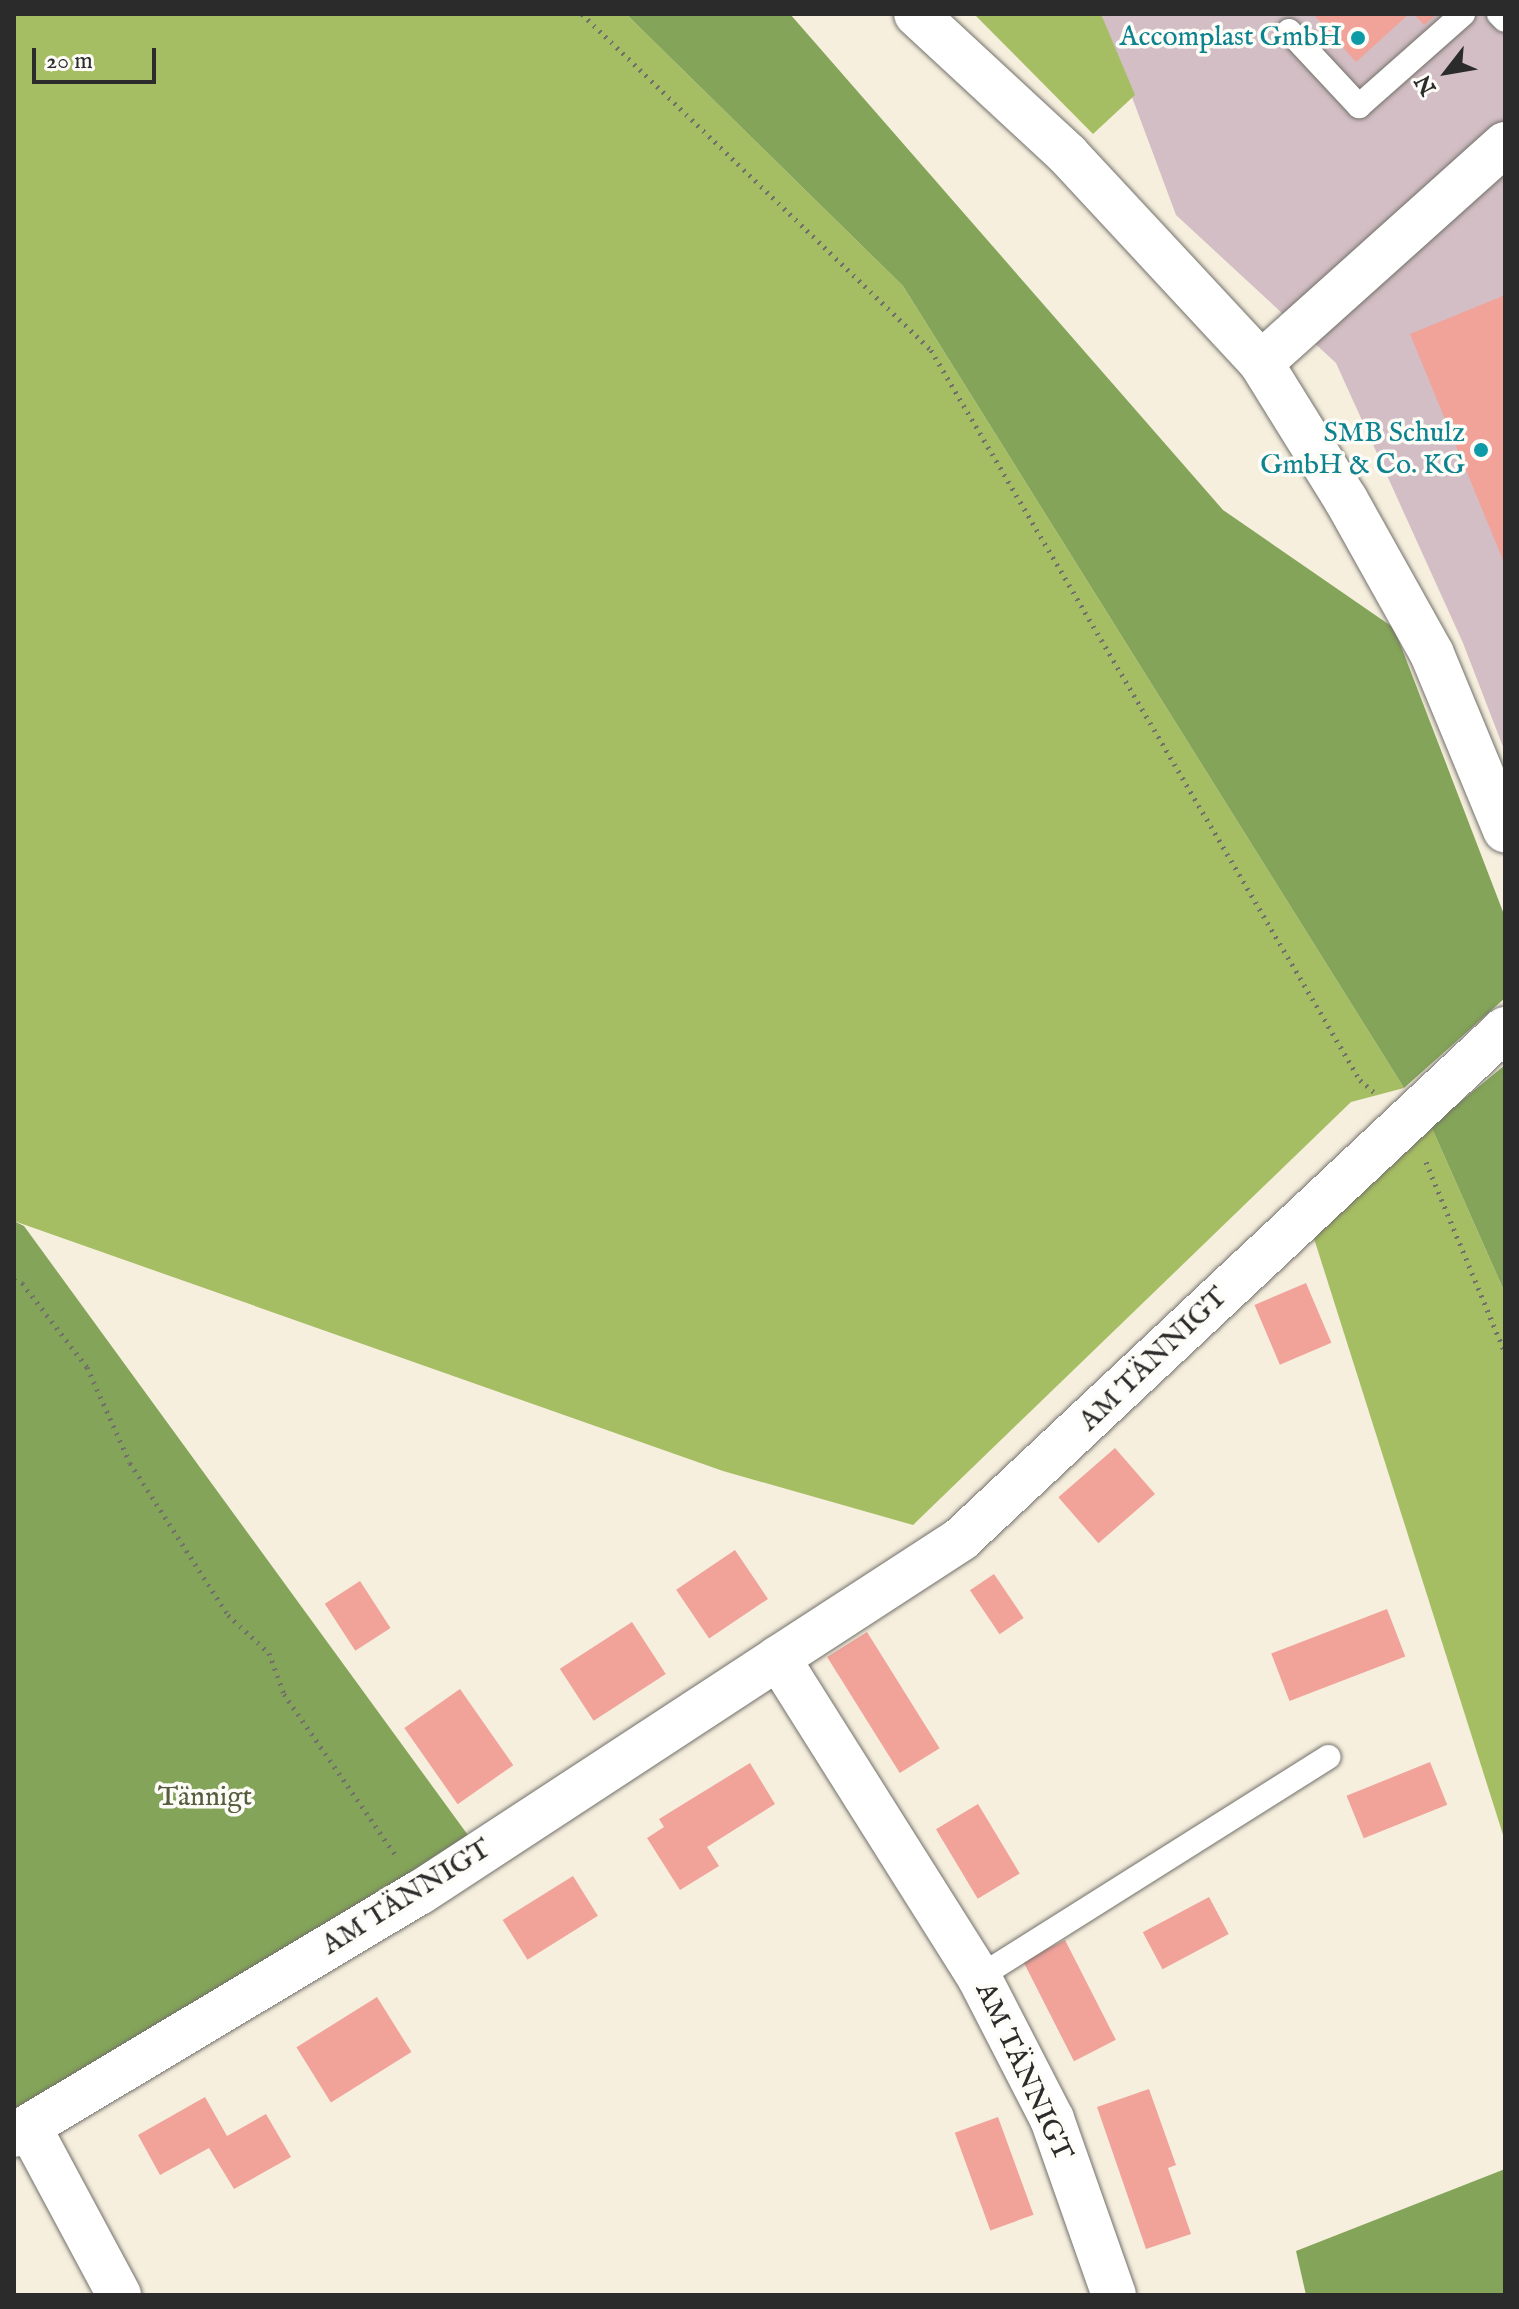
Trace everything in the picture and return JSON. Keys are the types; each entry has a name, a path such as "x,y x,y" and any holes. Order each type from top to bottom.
{"street":[{"path":"916,14 1068,155 1261,363 1346,500 1432,654 1505,830"},
{"path":"1261,363 1505,144"},
{"name":"AM TÄNNIGT","path":"119,2295 22,2131 419,1893 961,1539 1505,1029"},
{"name":"AM TÄNNIGT","path":"778,1658 979,1977 1052,2119 1114,2295"}],"lane":[{"path":"1289,31 1359,106 1463,14"},
{"path":"1499,14 1505,20"},
{"path":"979,1977 1328,1757"}],"path":[{"path":"582,14 931,350 1360,1080 1409,1120 1505,1353"},
{"path":"14,1280 22,1283 87,1367 145,1488 228,1615 269,1653 284,1694 419,1893"}],"shaded area":[{"path":"1101,14 1505,14 1505,752 1463,643 1336,363 1176,215"}],"green space":[{"path":"14,14 626,14 903,286 1404,1088 1351,1102 913,1525 723,1471 14,1221"},
{"path":"626,14 790,14 1223,510 1394,628 1505,917 1505,998 1404,1088 903,286"},
{"path":"974,14 1101,14 1135,95 1093,134"},
{"path":"1505,1065 1505,1293 1431,1126"},
{"path":"1431,1126 1505,1293 1505,1841 1311,1229"},
{"name":"Tännigt","path":"14,1221 24,1226 481,1853 14,2135"},
{"path":"1505,2169 1505,2295 1306,2295 1296,2251"}],"building":[{"name":"Accomplast GmbH","path":"1313,14 1409,14 1356,62"},
{"name":"Accomplast GmbH","path":"1414,14 1437,14 1424,25"},
{"name":"SMB Schulz GmbH & Co. KG","path":"1505,295 1505,565 1410,334"},
{"path":"1306,1283 1331,1343 1280,1365 1254,1305"},
{"path":"1115,1448 1155,1494 1098,1543 1058,1497"},
{"path":"735,1550 768,1599 709,1639 676,1590"},
{"path":"994,1574 1024,1618 1000,1634 970,1590"},
{"path":"360,1581 390,1628 355,1651 325,1604"},
{"path":"1387,1609 1405,1657 1290,1701 1271,1653"},
{"path":"632,1622 666,1674 594,1721 560,1669"},
{"path":"867,1632 940,1748 900,1773 827,1657"},
{"path":"460,1689 513,1765 458,1804 404,1728"},
{"path":"1430,1762 1447,1805 1364,1838 1347,1796"},
{"path":"750,1763 775,1804 707,1847 719,1866 680,1890 647,1838 664,1827 659,1819"},
{"path":"978,1804 1020,1873 978,1899 936,1829"},
{"path":"573,1876 598,1916 528,1960 503,1920"},
{"path":"1209,1897 1229,1934 1162,1969 1143,1932"},
{"path":"1065,1940 1116,2040 1074,2061 1023,1961"},
{"path":"377,1997 411,2052 331,2102 296,2047"},
{"path":"1149,2089 1176,2165 1168,2168 1191,2234 1146,2249 1097,2107"},
{"path":"205,2097 227,2136 266,2114 291,2157 234,2189 209,2148 160,2175 138,2135"},
{"path":"998,2117 1034,2215 990,2230 955,2133"}],"place":[{"name":"Accomplast GmbH","path":"1358,38"},
{"name":"SMB Schulz GmbH & Co. KG","path":"1481,450"}]}
